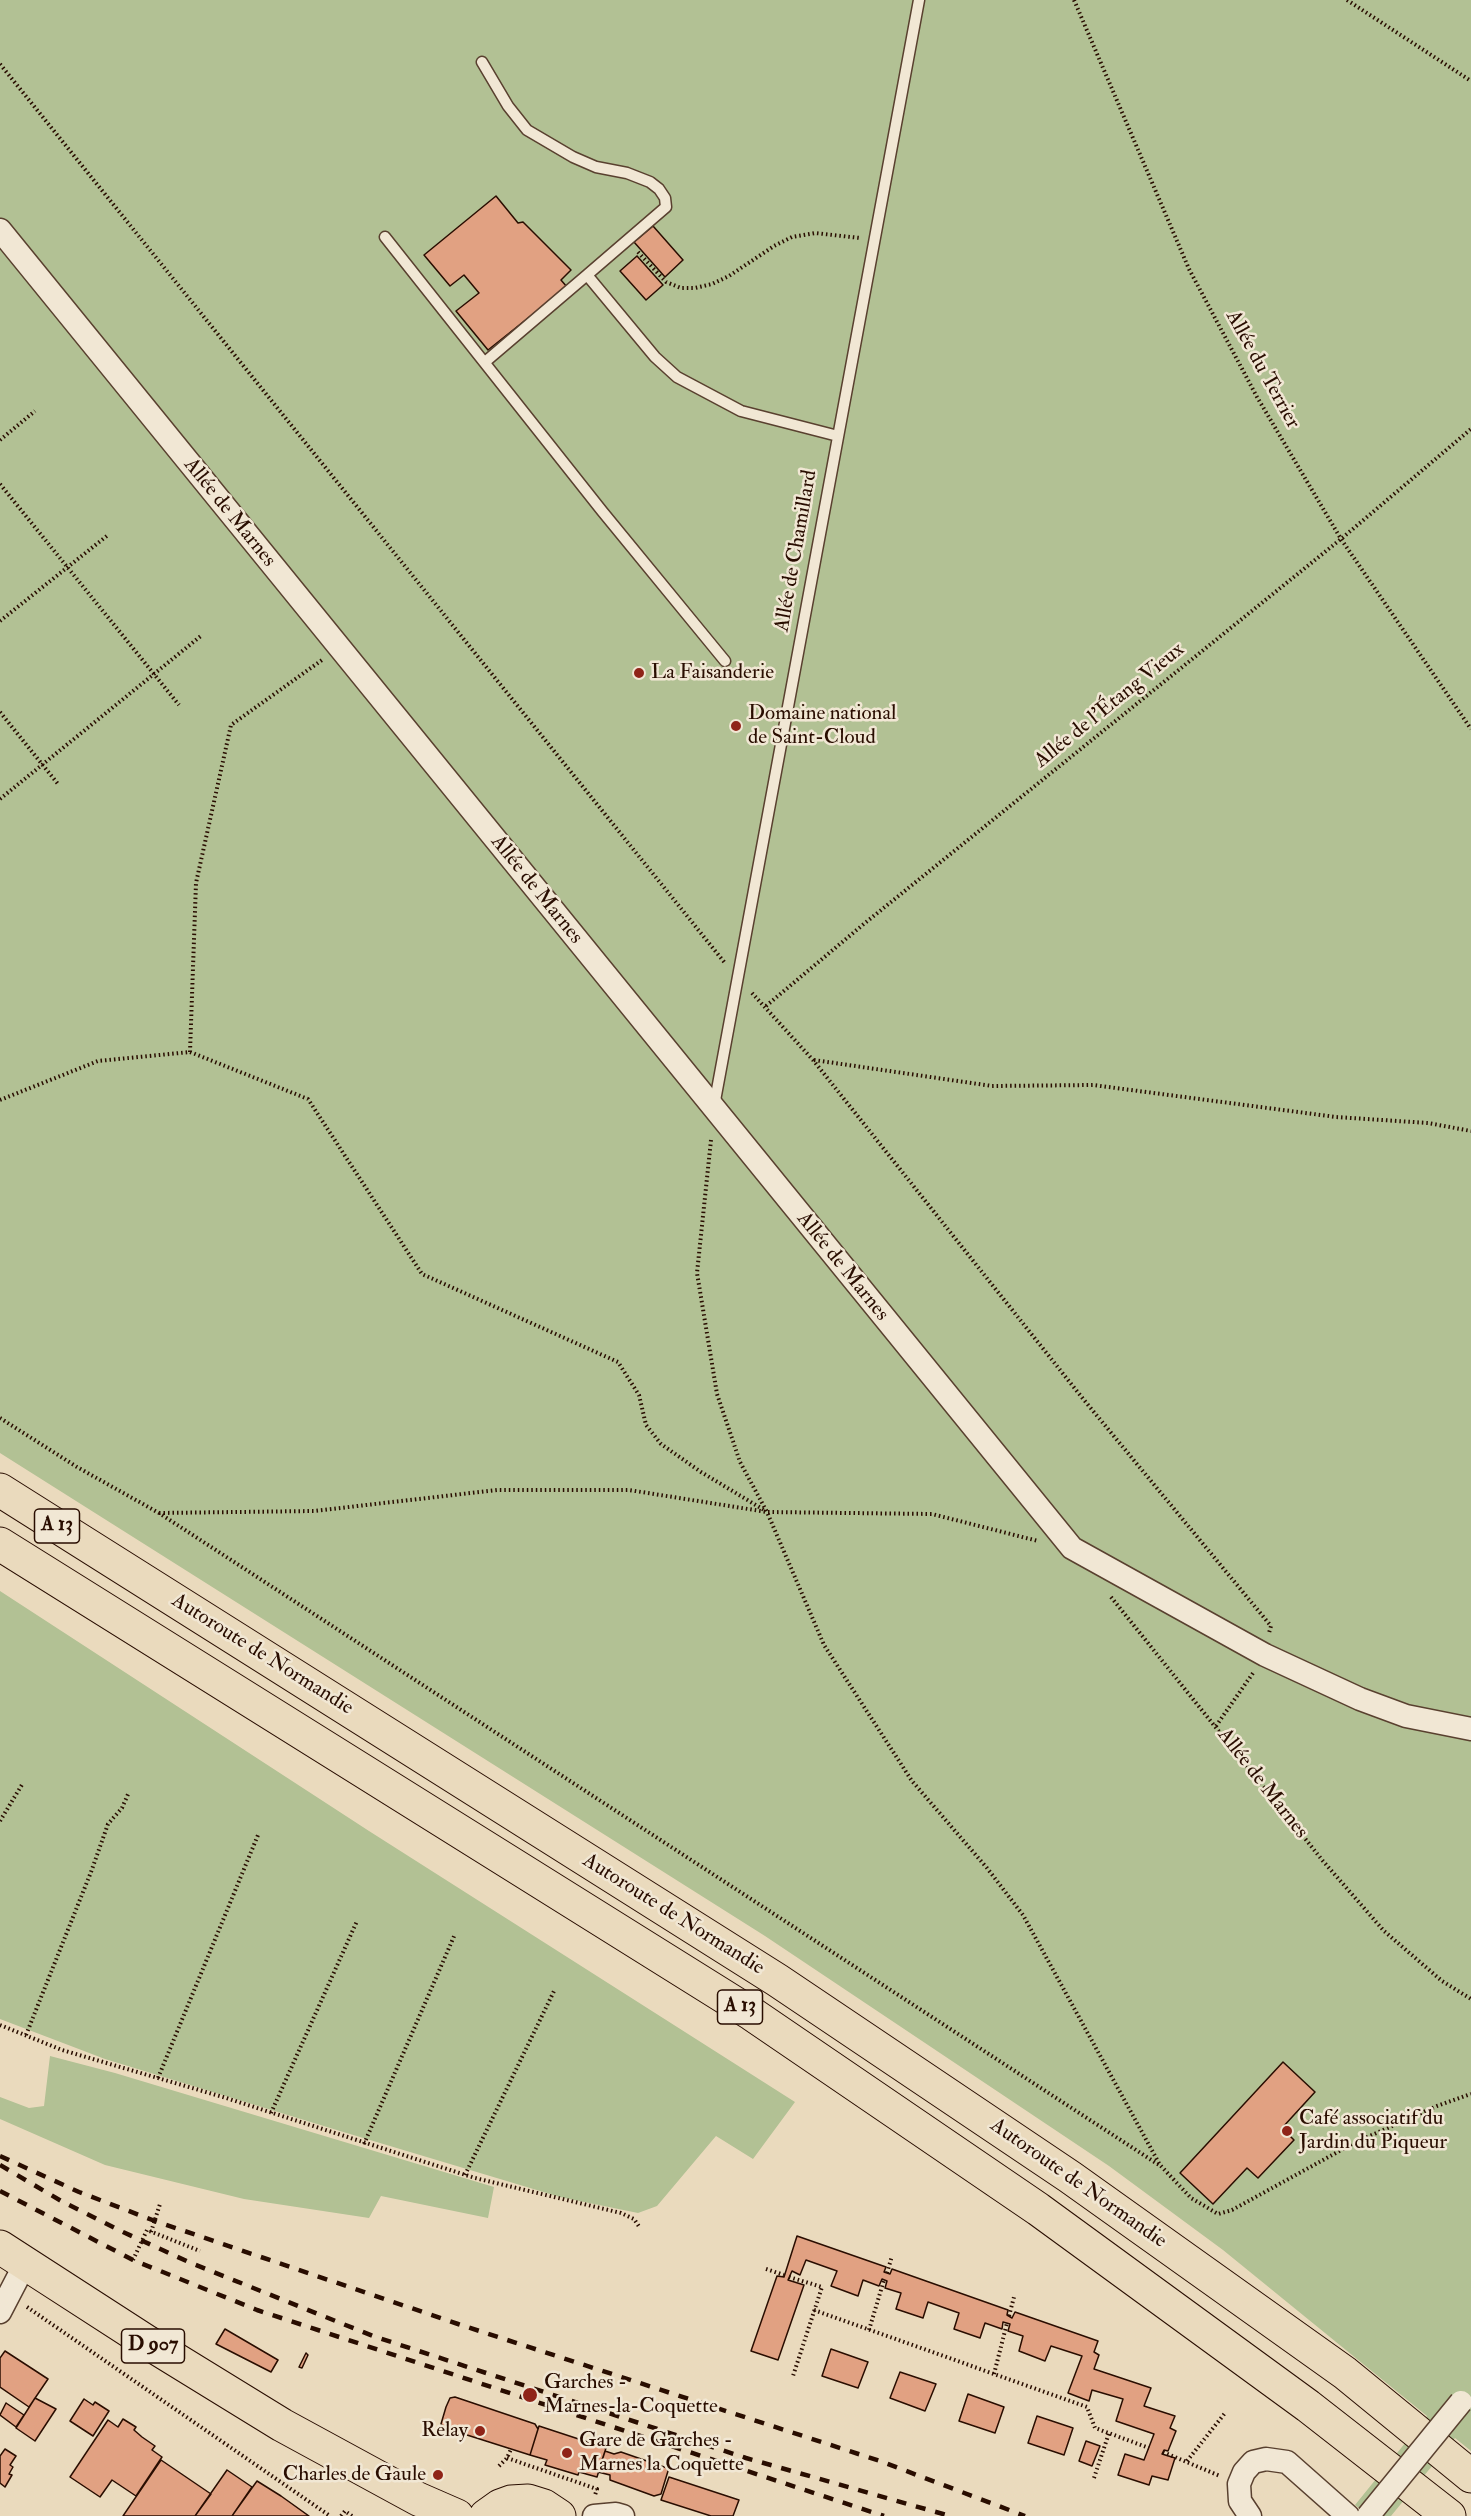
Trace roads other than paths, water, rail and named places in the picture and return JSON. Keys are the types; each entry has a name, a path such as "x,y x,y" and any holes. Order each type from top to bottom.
{"main road":[{"name":"Autoroute de Normandie","path":"0,1490 777,1980 1070,2177 1345,2373 1471,2476"},
{"name":"Autoroute de Normandie","path":"0,1544 762,2021 1048,2216 1308,2406 1449,2516"},
{"name":"D 907","path":"10,2280 262,2435 400,2516"},
{"name":"D 907","path":"10,2280 417,2499 457,2516"},
{"path":"486,2516 500,2506 511,2502 528,2501 544,2506 559,2516"}],"street":[{"name":"Allée de Marnes","path":"0,230 1072,1548 1265,1655 1360,1699 1406,1716 1471,1728"},
{"path":"1368,2516 1466,2398"},
{"path":"1250,2516 1240,2501 1239,2484 1244,2472 1253,2462 1266,2458 1287,2462 1347,2516"},
{"path":"593,2510 623,2516"}],"lane":[{"name":"Allée de Chamillard","path":"714,1109 919,0"},
{"path":"483,62 508,106 527,130 573,157 650,182 660,189 665,198 666,207 485,362"},
{"path":"385,237 602,511 725,661"},
{"path":"587,275 655,357 677,377 741,411 838,436"}],"railway":[{"path":"0,2156 79,2192 155,2221 458,2324 880,2461 1025,2516"},
{"path":"0,2165 63,2202 123,2232 191,2263 373,2336 746,2458 950,2516"},
{"path":"0,2191 133,2260 257,2310 884,2516"}],"place":[{"name":"La Faisanderie","path":"639,673"},
{"name":"Domaine national de Saint-Cloud","path":"736,726"},
{"name":"Café associatif du Jardin du Piqueur","path":"1287,2131"},
{"name":"Garches - Marnes-la-Coquette","path":"530,2395"},
{"name":"Relay","path":"480,2431"},
{"name":"Gare de Garches - Marnes la Coquette","path":"567,2453"},
{"name":"Charles de Gaule","path":"438,2475"}]}
